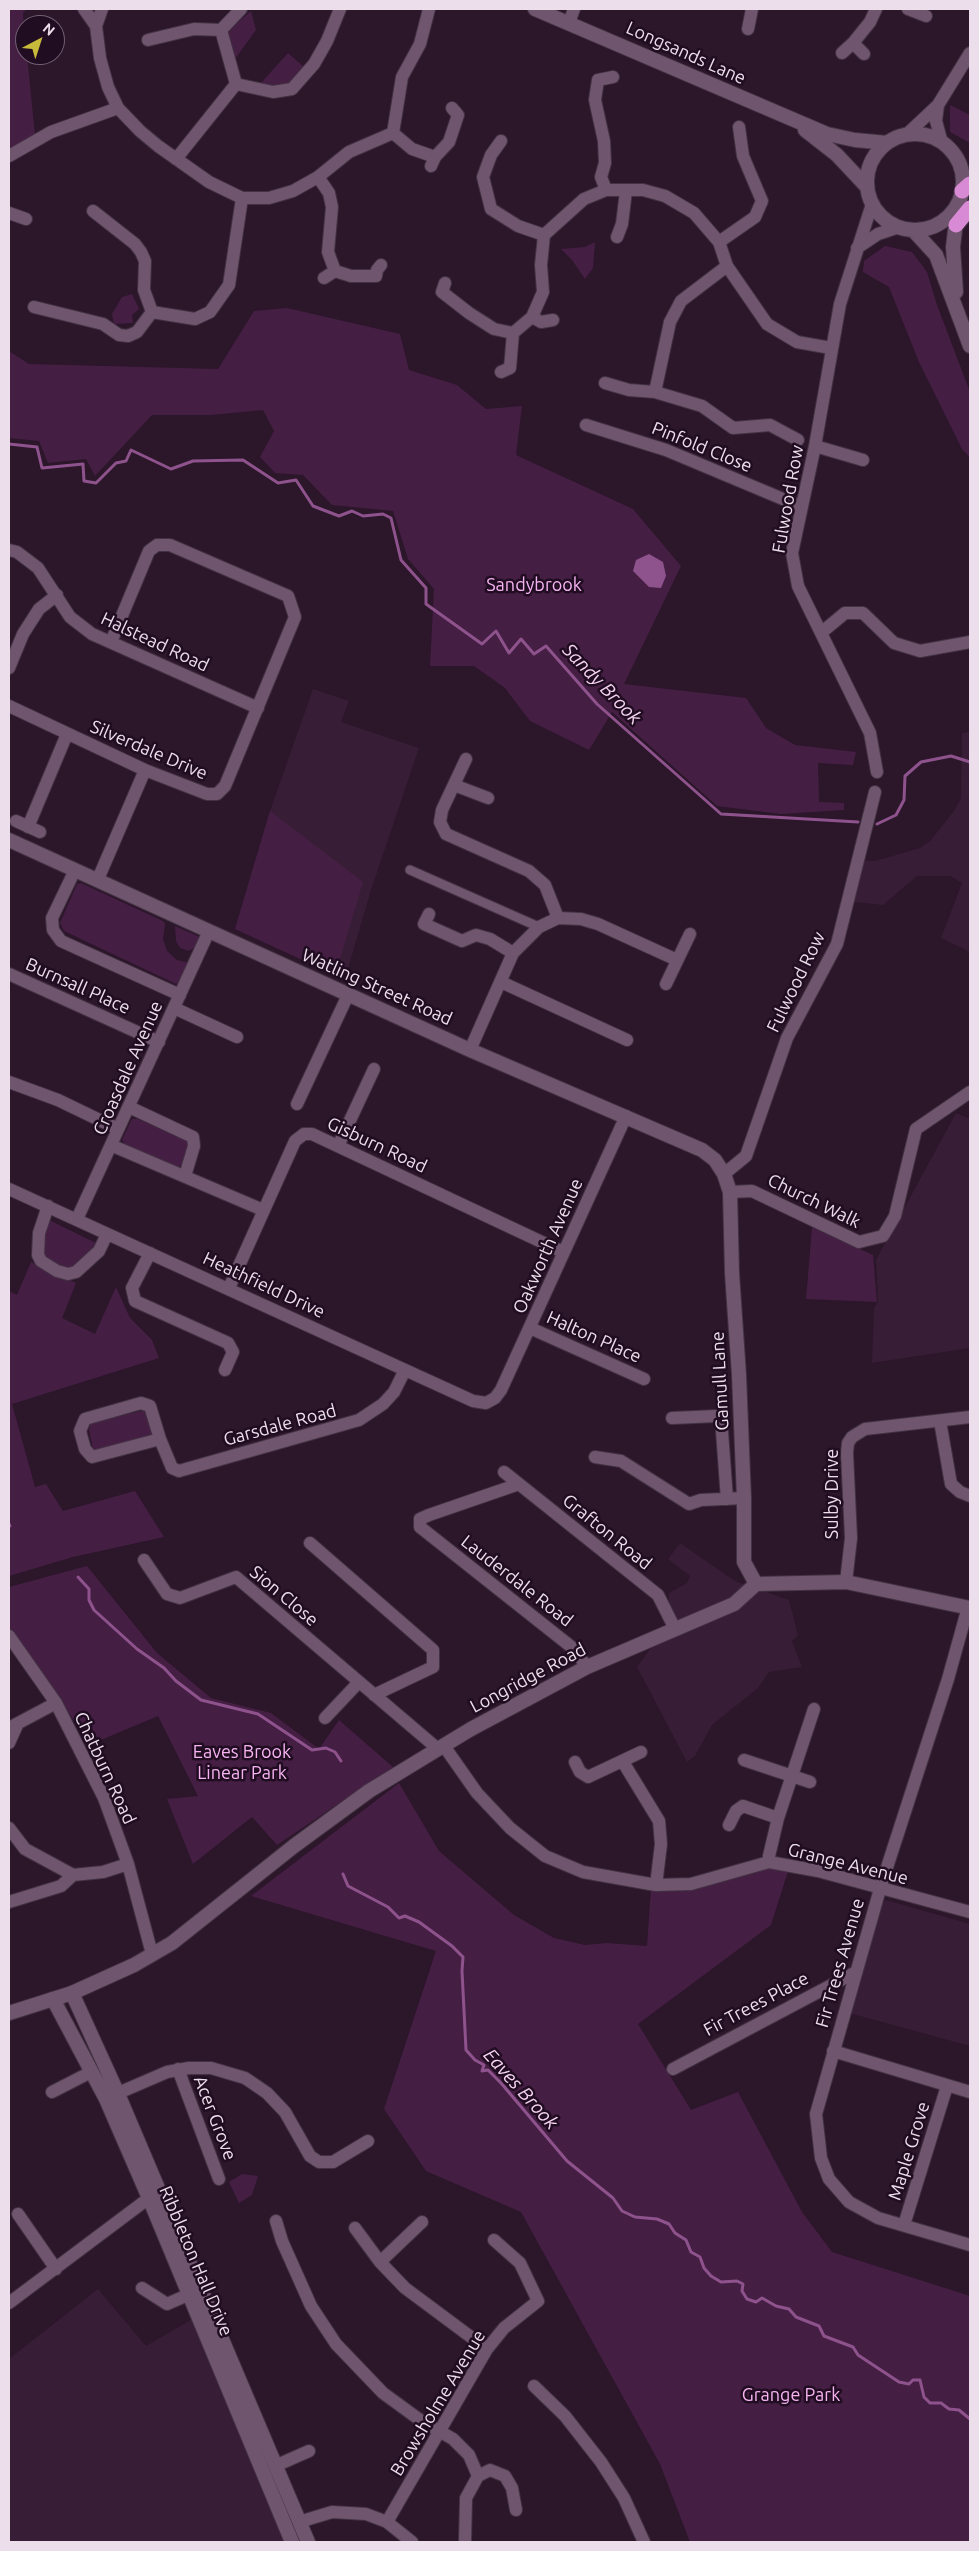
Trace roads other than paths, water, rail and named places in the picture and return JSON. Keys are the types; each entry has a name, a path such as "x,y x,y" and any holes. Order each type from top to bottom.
{"highway":[{"path":"956,225 965,196"}],"street":[{"path":"84,9 96,26"},
{"path":"102,9 96,26 100,58 108,87 118,108 158,146 209,182 242,198 269,198 293,191 318,177 349,152 393,133"},
{"path":"221,30 241,9"},
{"path":"236,84 273,92 292,89 314,64 327,41 340,9"},
{"path":"393,133 402,77 420,44 429,9"},
{"name":"Longsands Lane","path":"536,9 793,120"},
{"path":"569,23 574,9"},
{"path":"748,29 752,9"},
{"path":"842,53 870,22 876,9"},
{"path":"908,9 926,16"},
{"path":"148,40 194,28 221,30"},
{"path":"221,30 236,84"},
{"path":"853,43 864,54"},
{"path":"906,135 938,105 970,54"},
{"path":"606,190 601,177 605,163 604,141 595,100 598,80 614,77"},
{"path":"176,159 236,84"},
{"path":"938,105 936,121 942,143"},
{"path":"9,156 51,132 118,108"},
{"path":"393,133 412,149 433,161 449,142 458,115 452,108"},
{"path":"793,120 839,137 887,143"},
{"path":"793,120 836,155 867,187"},
{"path":"719,242 755,217 762,201 743,156 739,127"},
{"path":"857,248 878,234 906,229 940,223 951,214 965,196 963,177 959,164 952,152 942,143 918,134 906,135 887,143 871,162 867,187 872,204 879,214 906,229 936,256 970,346"},
{"path":"501,141 491,155 483,178 491,209 518,226 544,235"},
{"path":"318,177 330,192 332,207 328,252 335,271"},
{"path":"501,372 510,368 513,334 532,318 543,292 541,265 544,235 584,199 606,190 642,190 665,196 694,213 719,242 727,266 767,324 796,342 831,348"},
{"path":"617,237 622,224 626,191"},
{"path":"152,312 195,319 210,312 222,297 230,285 233,271 242,198"},
{"name":"Fulwood Row","path":"872,204 840,304 815,446 792,553 798,586 870,734 877,772"},
{"path":"93,211 135,244 141,252 145,261 144,290 152,312"},
{"path":"9,213 26,219"},
{"path":"956,225 953,264 959,313"},
{"path":"324,278 335,271 352,276 376,276 377,270 381,265"},
{"path":"655,392 670,322 681,301 727,266"},
{"path":"445,283 442,292 469,313 494,329 513,334"},
{"path":"34,307 103,324 119,335 128,336 137,332 152,312"},
{"path":"532,318 541,322 554,320"},
{"path":"605,383 629,390 655,392 702,406 733,428 770,425 798,440"},
{"name":"Pinfold Close","path":"586,424 666,450 802,507"},
{"path":"815,446 863,460"},
{"path":"111,642 149,551 157,545 170,545 288,596 295,617 258,708"},
{"name":"Halstead Road","path":"9,550 17,552 38,568 70,617 92,634 258,708"},
{"path":"9,668 23,634 39,609 57,595"},
{"path":"822,632 845,613 863,613 894,643 920,651 970,642"},
{"name":"Silverdale Drive","path":"9,706 145,770 207,794 217,794 225,786 258,708"},
{"path":"40,832 22,824 67,734"},
{"path":"466,759 442,810 440,822 446,834 529,871 544,885 558,918"},
{"path":"98,879 145,770"},
{"path":"454,785 488,798"},
{"name":"Fulwood Row","path":"724,1174 746,1156 788,1038 837,944 875,792"},
{"name":"Watling Street Road","path":"9,840 470,1050 702,1150 715,1160 724,1174"},
{"path":"75,870 52,918 53,930 61,941 180,994"},
{"path":"410,870 539,927"},
{"path":"429,914 424,924 432,928 462,941 476,935 490,939 513,953"},
{"path":"470,1050 513,953 539,927 558,918 581,919 677,960"},
{"name":"Croasdale Avenue","path":"77,1219 209,931"},
{"path":"666,984 690,934"},
{"name":"Burnsall Place","path":"9,974 159,1042"},
{"path":"501,982 611,1038 627,1040"},
{"path":"297,1104 348,995"},
{"path":"174,1008 236,1037"},
{"path":"338,1146 374,1068"},
{"path":"9,1082 58,1100 118,1129"},
{"name":"Church Walk","path":"730,1192 752,1191 859,1242 882,1236 895,1216 916,1129 970,1092"},
{"path":"129,1108 193,1137 194,1146 185,1176"},
{"name":"Oakworth Avenue","path":"501,1390 626,1116"},
{"name":"Gisburn Road","path":"229,1288 295,1141 304,1134 312,1134 563,1252"},
{"path":"112,1146 263,1210"},
{"name":"Gamull Lane","path":"724,1174 730,1192 732,1273 739,1375 744,1498 744,1562 756,1584"},
{"name":"Heathfield Drive","path":"9,1189 473,1400 486,1402 494,1398 501,1390"},
{"path":"48,1206 40,1233 38,1255 41,1261 57,1271 68,1274 76,1272 99,1251 107,1234"},
{"path":"150,1253 132,1288 135,1301 228,1343 232,1352 225,1370"},
{"name":"Halton Place","path":"530,1328 644,1379"},
{"name":"Garsdale Road","path":"160,1439 92,1457 84,1449 80,1431 84,1418 140,1402 150,1406 160,1439 172,1468 179,1471 338,1428 359,1420 383,1404 394,1392 405,1370"},
{"path":"672,1418 717,1416 721,1418 727,1499"},
{"name":"Sulby Drive","path":"846,1582 851,1538 848,1443 857,1433 865,1429 970,1417"},
{"path":"940,1420 951,1484 960,1492 970,1496"},
{"path":"596,1457 620,1461 689,1504 701,1500 744,1498"},
{"name":"Grafton Road","path":"504,1472 658,1595 675,1629"},
{"name":"Lauderdale Road","path":"519,1484 429,1515 420,1519 420,1527 574,1649 587,1667"},
{"path":"310,1543 433,1650 433,1667 374,1695"},
{"name":"Sion Close","path":"144,1560 167,1594 180,1598 236,1577 374,1695 441,1747"},
{"path":"756,1584 846,1582 969,1608"},
{"name":"Longridge Road","path":"9,2013 72,1993 172,1943 294,1846 369,1791 441,1747 587,1667 734,1604 756,1584"},
{"name":"Fir Trees Avenue","path":"969,1608 948,1680 880,1889 816,2114 821,2158 830,2179 849,2202 878,2218 970,2245"},
{"name":"Chatburn Road","path":"10,1636 56,1703 104,1798 128,1864 152,1954"},
{"path":"325,1718 359,1682"},
{"path":"9,1744 13,1726 56,1703"},
{"path":"769,1862 768,1856 778,1818 814,1708"},
{"name":"Grange Avenue","path":"441,1747 495,1814 522,1839 545,1856 583,1872 656,1885 690,1884 769,1862 818,1871 970,1912"},
{"path":"576,1762 580,1772 588,1777 641,1752"},
{"path":"744,1760 810,1782"},
{"path":"622,1762 659,1821 661,1844 656,1885"},
{"path":"729,1825 736,1810 743,1806 778,1818"},
{"path":"9,1828 25,1850 73,1875 103,1872 128,1864"},
{"path":"9,1902 61,1886 73,1875"},
{"name":"Fir Trees Place","path":"673,2069 856,1972"},
{"name":"Ribbleton Hall Drive","path":"72,1993 112,2097 293,2525 308,2542"},
{"name":"Ribbleton Hall Drive","path":"54,1999 91,2072 112,2097"},
{"path":"833,2051 970,2092"},
{"path":"112,2097 157,2075 178,2069 222,2070 256,2085 285,2112 310,2156 319,2162 333,2162 368,2141"},
{"name":"Acer Grove","path":"178,2069 219,2179"},
{"path":"52,2092 91,2072"},
{"name":"Maple Grove","path":"904,2226 947,2086"},
{"path":"9,2304 154,2195"},
{"name":"Ribbleton Hall Drive","path":"154,2195 190,2294 203,2312 275,2466 293,2525 292,2542"},
{"path":"18,2214 56,2269"},
{"path":"276,2221 282,2241 311,2306 336,2344 383,2393 453,2439 469,2455 478,2476"},
{"path":"380,2262 422,2222"},
{"path":"355,2228 380,2262 406,2288 487,2349"},
{"name":"Browsholme Avenue","path":"387,2522 487,2349 504,2328 538,2301 520,2263 494,2240"},
{"path":"142,2288 167,2304 190,2294"},
{"path":"534,2386 565,2416 601,2462 624,2498 644,2542"},
{"path":"275,2466 308,2451"},
{"path":"465,2542 466,2498 478,2476 490,2470 505,2476 510,2483 516,2510"},
{"path":"293,2525 321,2515 344,2511 366,2514 387,2522 412,2542"}],"waterway":[{"name":"Sandy Brook","path":"9,444 37,447 42,468 83,464 84,481 96,483 116,463 126,461 131,450 171,469 193,461 243,460 278,483 296,480 313,506 339,516 352,511 363,516 383,514 391,518 401,560 426,588 426,604 482,644 496,631 509,653 521,639 534,654 546,646 597,704 721,814 858,822"},
{"name":"Sandy Brook","path":"877,824 896,815 904,800 905,776 921,762 951,756 970,762"},
{"path":"78,1577 89,1589 89,1600 94,1610 137,1649 164,1668 176,1681 201,1700 258,1714 312,1750 326,1748 335,1752 341,1761"},
{"name":"Eaves Brook","path":"343,1874 348,1886 388,1907 399,1918 405,1916 419,1922 452,1946 463,1957 466,2050 475,2060 484,2065 482,2071 488,2070 501,2083 567,2161 613,2198 622,2211 635,2217 657,2219 669,2224 675,2233 686,2240 691,2252 700,2257 704,2268 711,2276 721,2282 737,2281 743,2284 742,2291 747,2299 756,2302 762,2298 776,2306 789,2309 796,2317 819,2326 824,2336 853,2347 858,2355 899,2382 909,2384 913,2380 920,2380 924,2397 930,2403 941,2403 949,2409 959,2410 970,2419"}],"park label":[{"name":"Sandybrook","path":"534,585"},
{"name":"Eaves Brook Linear Park","path":"242,1762"},
{"name":"Grange Park","path":"791,2395"}]}
